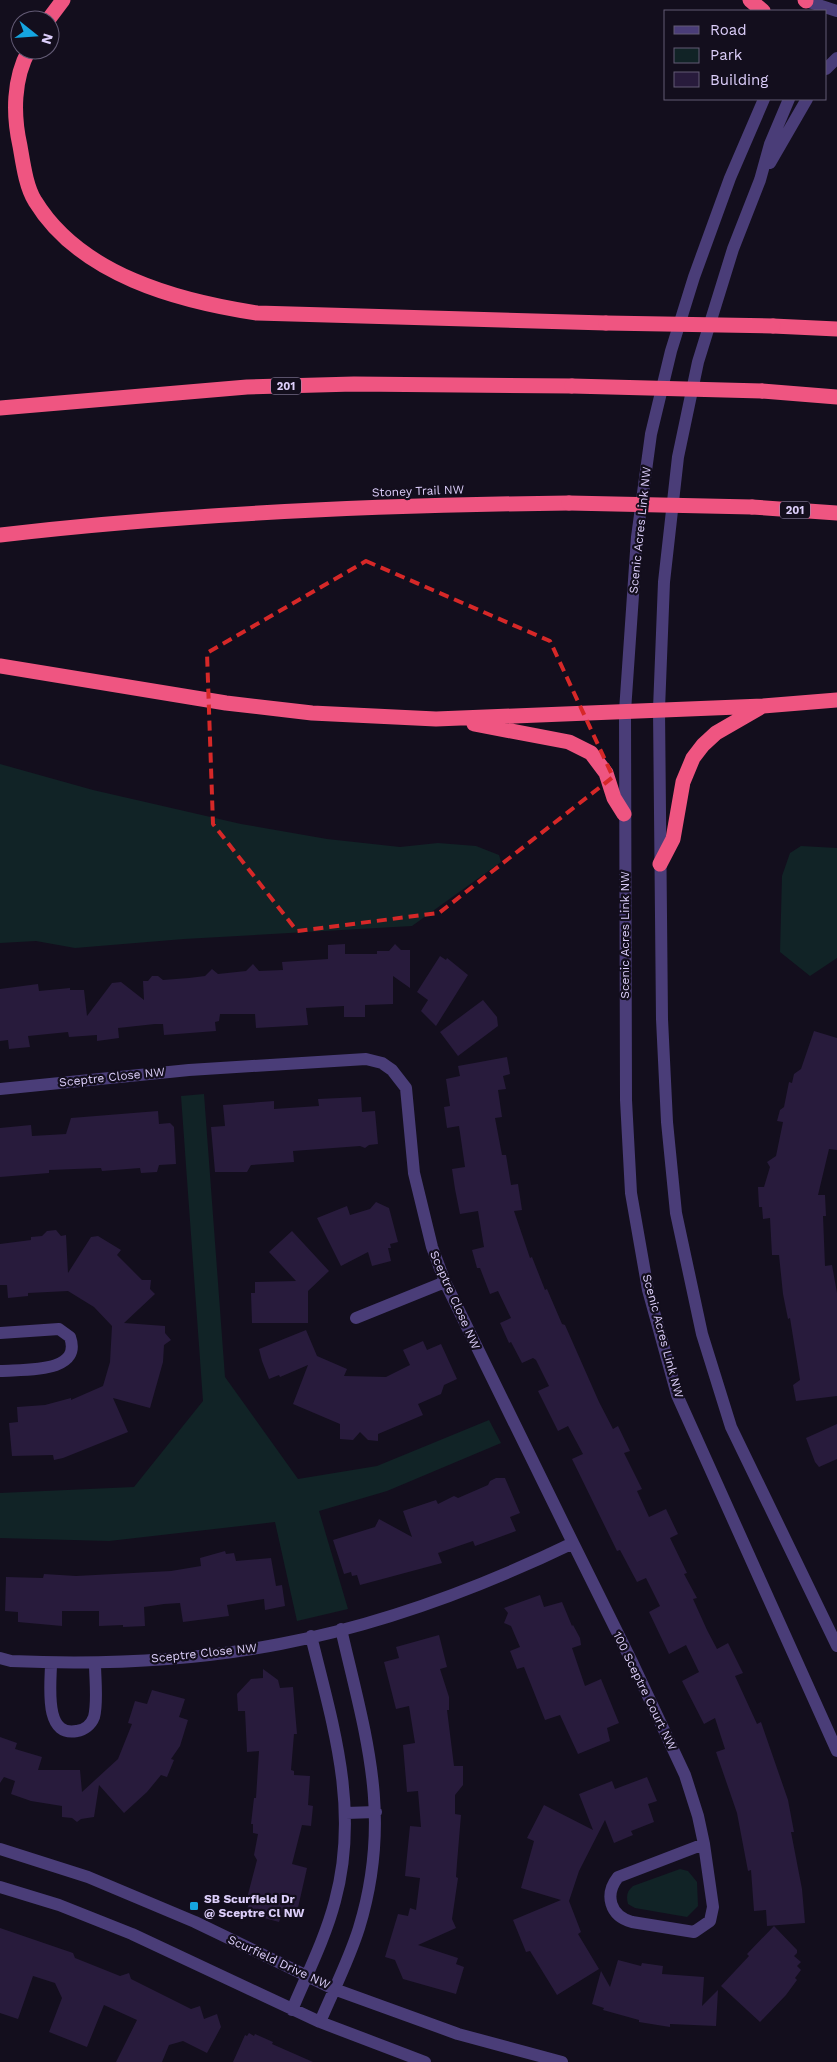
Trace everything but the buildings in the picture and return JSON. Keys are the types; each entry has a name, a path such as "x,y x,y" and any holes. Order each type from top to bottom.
{"highway":[{"path":"750,0 762,10"},
{"path":"24,60 18,76 15,126 34,200 54,226 81,250 142,285 205,304 257,313 837,329"},
{"name":"201","path":"0,408 248,387 354,384 572,386 762,391 837,397"},
{"path":"762,391 837,387"},
{"name":"Stoney Trail NW","path":"0,535 102,523 262,512 570,503 752,508 837,513"},
{"path":"0,666 226,703 312,713 436,719 511,729 570,742 591,753 606,773 614,798 624,814"},
{"path":"436,719 762,706 837,700"},
{"path":"660,864 674,838 683,782 693,758 702,745 716,733 762,706"}],"street":[{"path":"806,0 831,8"},
{"path":"827,68 837,58"},
{"name":"Scenic Acres Link NW","path":"764,100 730,178 694,277 671,352 651,434 637,537 625,711 626,1100 632,1193 648,1290 677,1395 837,1751"},
{"path":"790,100 770,144 760,180 733,249 698,362 684,423 664,582 659,709 662,1019 667,1122 676,1213 702,1334 731,1427 837,1646"},
{"path":"760,180 807,100"},
{"name":"Sceptre Close NW","path":"0,1090 189,1070 366,1059 382,1063 399,1077 406,1088 414,1174 432,1247 445,1282 573,1543 522,1568 401,1613 280,1644 212,1653 95,1663 11,1661 0,1658"},
{"path":"356,1318 445,1282"},
{"path":"0,1333 59,1329 70,1338 73,1350 62,1365 0,1371"},
{"name":"100 Sceptre Court NW","path":"573,1543 634,1664 685,1775 698,1816 704,1844 713,1908 710,1921 706,1927 694,1932 625,1920 614,1912 611,1906 610,1891 618,1878 704,1844"},
{"path":"320,2022 359,1929 369,1891 374,1857 376,1812 374,1778 342,1629"},
{"path":"292,2010 326,1929 336,1899 343,1855 346,1814 344,1781 338,1745 312,1636"},
{"path":"51,1663 52,1715 60,1727 74,1732 87,1727 94,1716 95,1663"},
{"path":"346,1814 376,1812"},
{"name":"Scurfield Drive NW","path":"0,1849 88,1877 195,1922 334,1989 458,2034 560,2062"},
{"path":"0,1887 59,1905 132,1934 292,2010 426,2062"}],"highlighted area":[{"path":"366,561 550,641 613,777 439,913 297,931 213,824 207,653"}],"green space":[{"path":"0,764 93,790 241,824 327,839 400,847 438,843 476,846 499,855 501,862 412,926 184,939 75,948 36,941 0,943"},
{"path":"801,846 837,848 837,958 810,976 780,952 782,876 790,853"},
{"path":"204,1094 225,1377 298,1479 377,1466 489,1420 501,1443 387,1491 319,1511 348,1609 297,1621 275,1522 109,1541 0,1538 0,1493 134,1487 203,1401 181,1096"},
{"path":"680,1869 688,1871 697,1882 698,1906 687,1917 635,1908 628,1904 629,1890 633,1886"}],"place":[{"name":"SB Scurfield Dr @ Sceptre Cl NW","path":"194,1906"}]}
